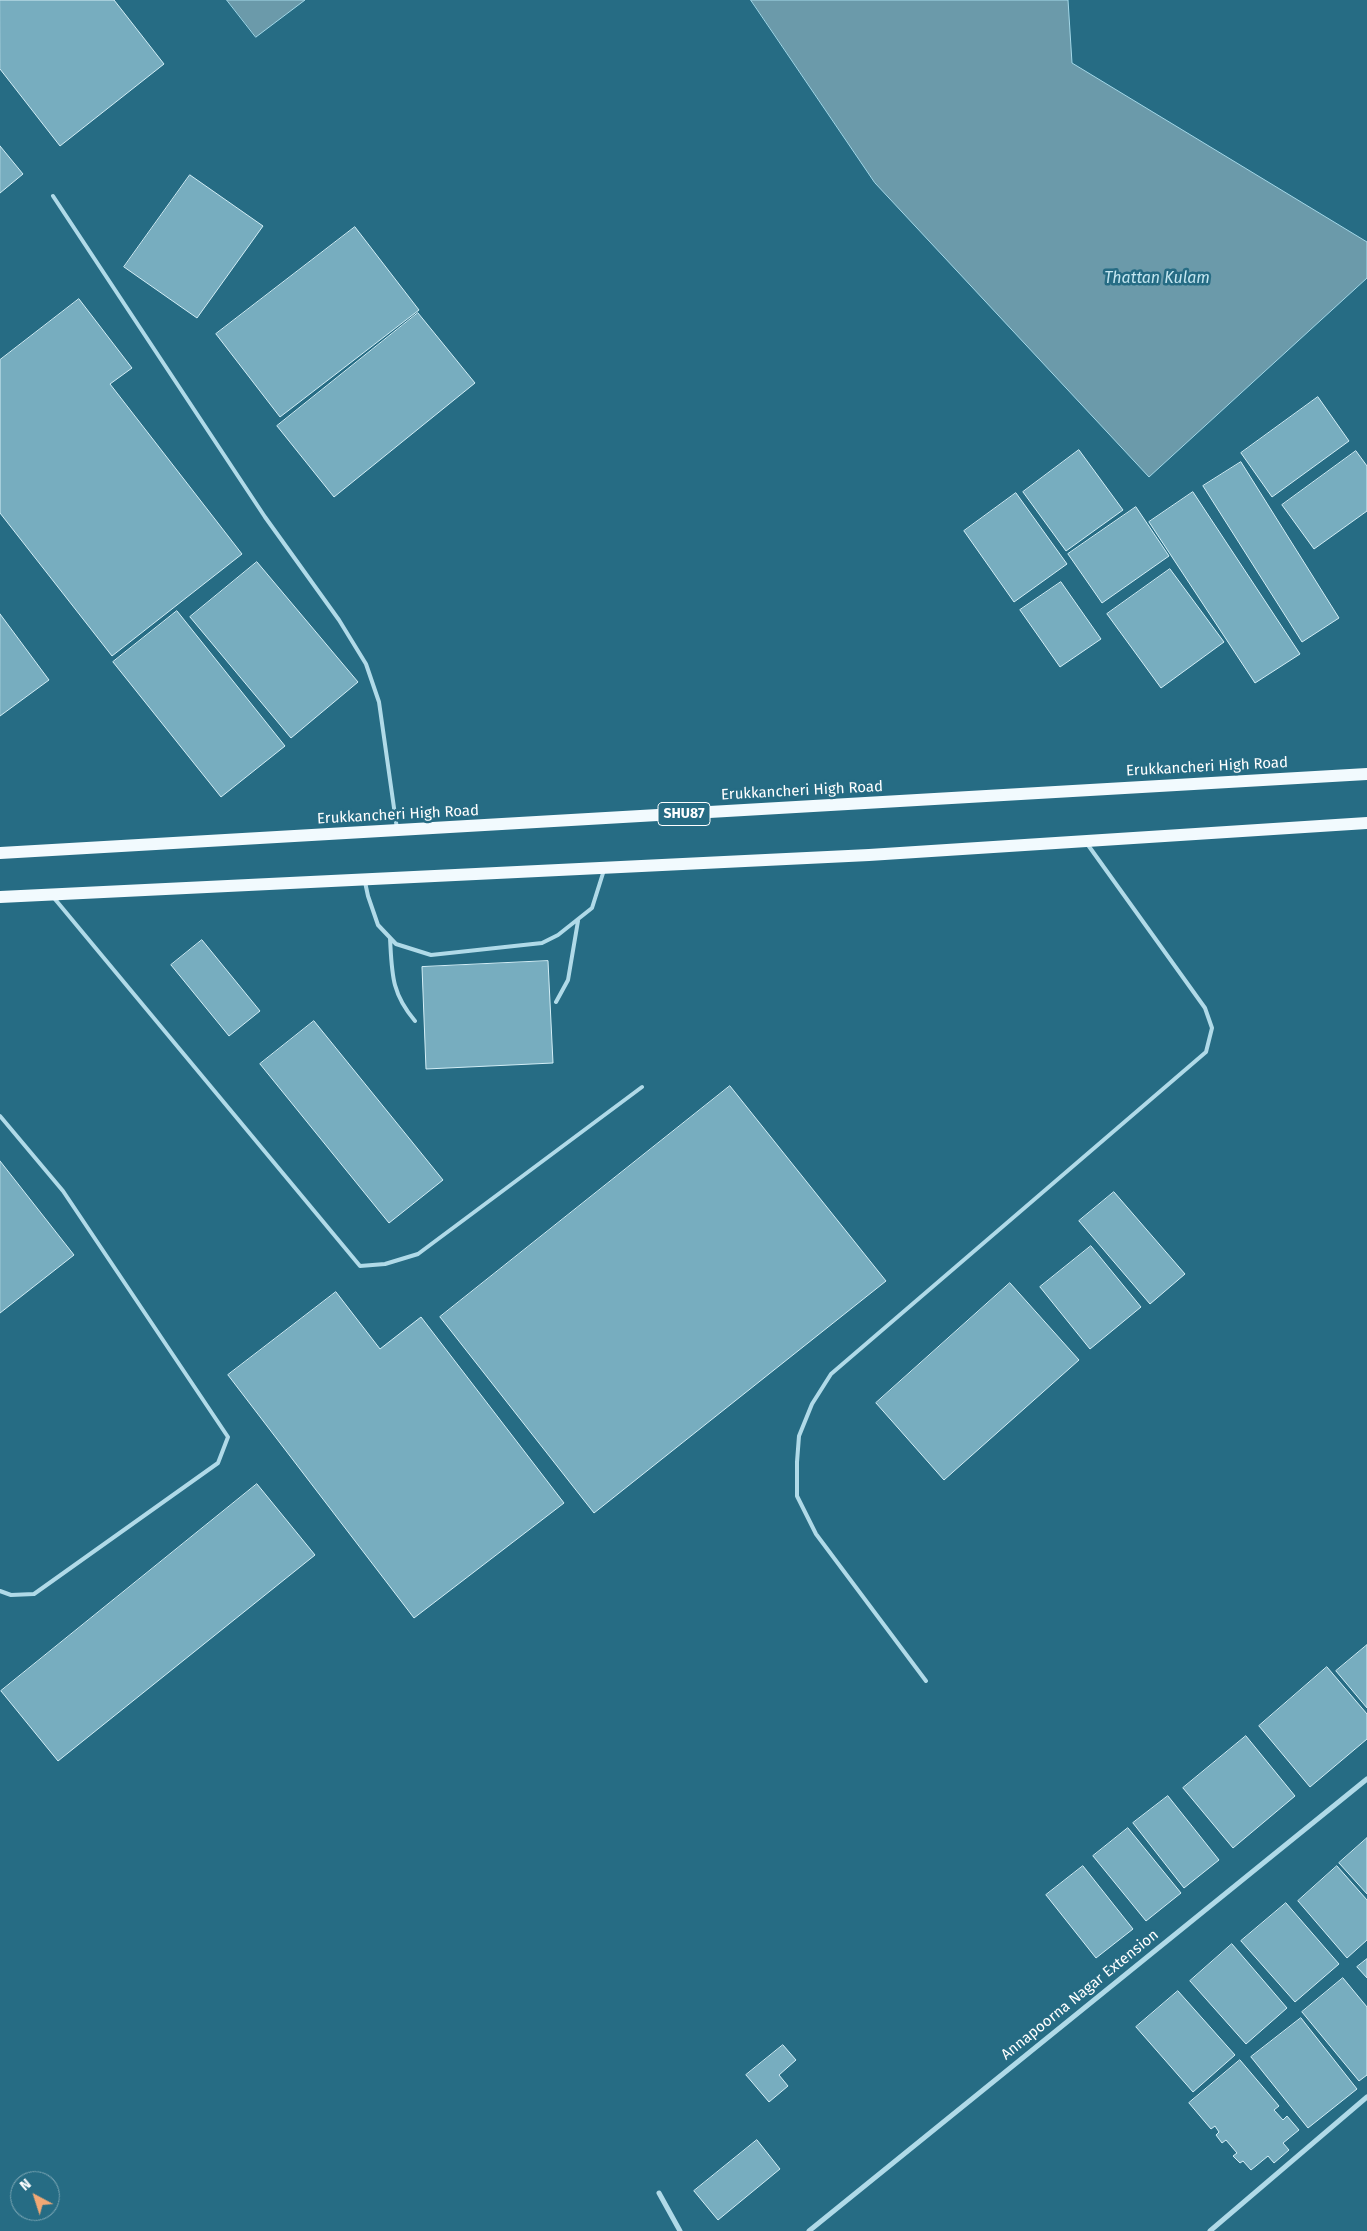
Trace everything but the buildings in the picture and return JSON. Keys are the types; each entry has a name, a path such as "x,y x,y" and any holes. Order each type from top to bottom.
{"main road":[{"name":"Erukkancheri High Road","path":"0,853 1367,774"},
{"path":"0,897 869,855 1367,823"}],"street":[{"name":"Annapoorna Nagar Extension","path":"809,2231 1367,1779"},
{"path":"1210,2231 1367,2098"},
{"path":"659,2193 680,2231"}],"lane":[{"path":"53,196 265,517 338,620 366,664 379,702 398,831"},
{"path":"926,1681 816,1534 797,1496 796,1462 799,1436 812,1404 831,1374 1206,1052 1212,1028 1205,1008 1085,841"},
{"path":"365,880 368,896 378,925 396,944 431,955 542,943 558,935 592,908 605,868"},
{"path":"51,894 360,1266 385,1264 418,1254 642,1087"},
{"path":"556,1002 568,980 578,921"},
{"path":"390,937 392,979 403,1007 415,1021"},
{"path":"0,1116 63,1191 228,1438 218,1463 34,1594 11,1595 0,1591"}],"water":[{"path":"227,0 305,0 256,37"},
{"name":"Thattan Kulam","path":"751,0 1068,0 1072,63 1367,242 1367,278 1149,477 875,183"}]}
